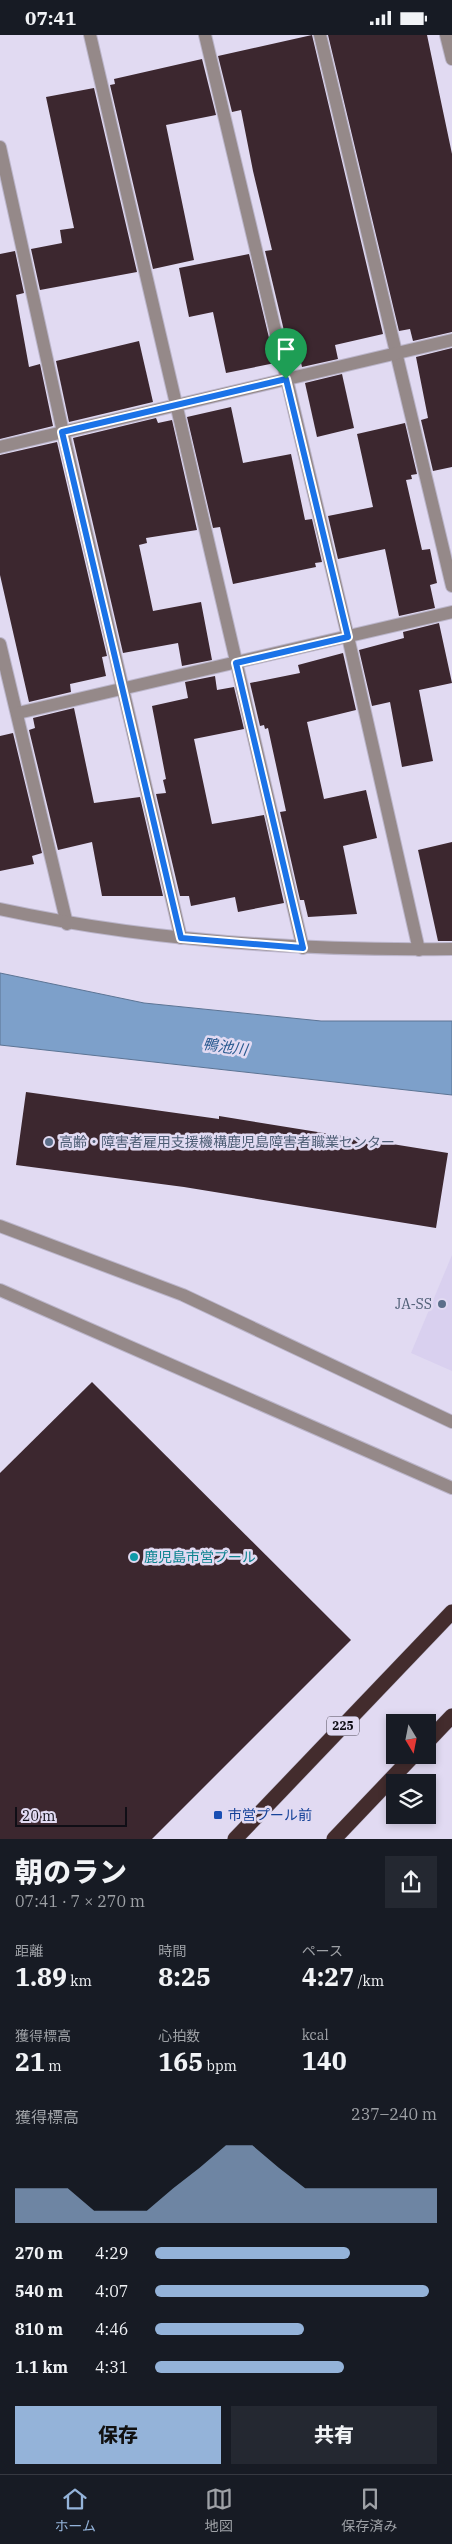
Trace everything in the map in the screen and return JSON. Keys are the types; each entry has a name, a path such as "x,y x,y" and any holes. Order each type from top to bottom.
{"highway":[{"name":"225","path":"235,1839 452,1613"},
{"path":"436,1733 452,1716"},
{"path":"334,1839 405,1764"}],"street":[{"path":"90,35 303,948"},
{"path":"205,35 348,637 419,949"},
{"path":"320,35 452,586"},
{"path":"446,35 452,59"},
{"path":"0,147 62,432 181,938"},
{"path":"0,447 452,340"},
{"path":"18,713 452,612"},
{"path":"0,644 67,924"},
{"path":"0,909 67,924 181,938 303,948 452,949"},
{"path":"0,1226 183,1295 452,1422"},
{"path":"0,1290 452,1488"}],"shaded area":[{"name":"JA-SS","path":"452,1255 452,1371 411,1353"}],"water":[{"name":"鴨池川","path":"0,973 144,1003 321,1021 452,1021 452,1095 0,1045"}],"building":[{"path":"312,35 383,334 335,345 338,359 302,367 300,358 291,360 265,251 272,250 241,110 232,112 218,56"},
{"path":"328,35 427,35 452,154 452,332 413,341 410,329 399,331"},
{"path":"202,59 216,115 166,125 194,260 153,269 110,85 115,84 114,79"},
{"path":"94,88 137,272 40,290 31,249 62,243 60,230 74,228 46,97"},
{"path":"15,251 24,293 16,295 29,367 40,364 53,426 0,439 0,254"},
{"path":"249,254 275,363 226,373 213,312 189,317 179,268"},
{"path":"139,341 153,402 69,422 56,361"},
{"path":"452,348 452,467 433,471 421,420 428,418 416,357"},
{"path":"342,374 354,428 317,437 305,383"},
{"path":"231,407 243,463 291,454 305,520 312,519 322,562 315,563 316,567 233,584 220,527 213,528 187,417"},
{"path":"156,418 158,423 172,420 197,530 146,538 147,543 139,545 153,611 201,602 212,660 182,666 178,643 123,653 73,438"},
{"path":"405,423 417,474 411,475 412,479 406,480 422,550 430,549 437,583 430,585 435,608 399,616 385,549 338,559 328,516 373,507 357,434"},
{"path":"57,442 107,656 102,657 106,676 70,684 71,692 29,702 0,575 0,455"},
{"path":"439,623 452,683 419,690 433,761 402,767 390,702 372,706 359,650 404,638 403,632"},
{"path":"343,653 356,710 307,722 324,799 366,790 377,838 343,846 357,914 308,917 304,900 300,900 280,812 286,811 268,728 265,729 264,725 260,726 250,683 300,673 298,665"},
{"path":"215,676 217,690 234,687 244,729 194,739 212,824 264,815 284,903 238,912 235,897 191,906 189,896 180,896 156,794 166,793 163,780 166,779 152,706 188,698 185,682"},
{"path":"74,708 94,803 140,797 163,896 102,896 92,842 58,850 29,730 35,728 33,718"},
{"path":"13,733 42,853 32,856 34,864 0,871 0,736"},
{"path":"452,842 452,941 438,941 418,850"},
{"path":"26,1092 219,1119 219,1116 448,1153 436,1228 184,1187 16,1165"},
{"name":"鹿児島市営プール","path":"92,1382 351,1640 152,1839 0,1839 0,1473"}],"place":[{"name":"高齢・障害者雇用支援機構鹿児島障害者職業センター","path":"49,1142"},
{"name":"JA-SS","path":"442,1304"},
{"name":"鹿児島市営プール","path":"134,1557"},
{"name":"市営プール前","path":"218,1815"}],"route":[{"path":"286,379 348,637 236,663 303,948 181,938 62,432 286,379"}]}
